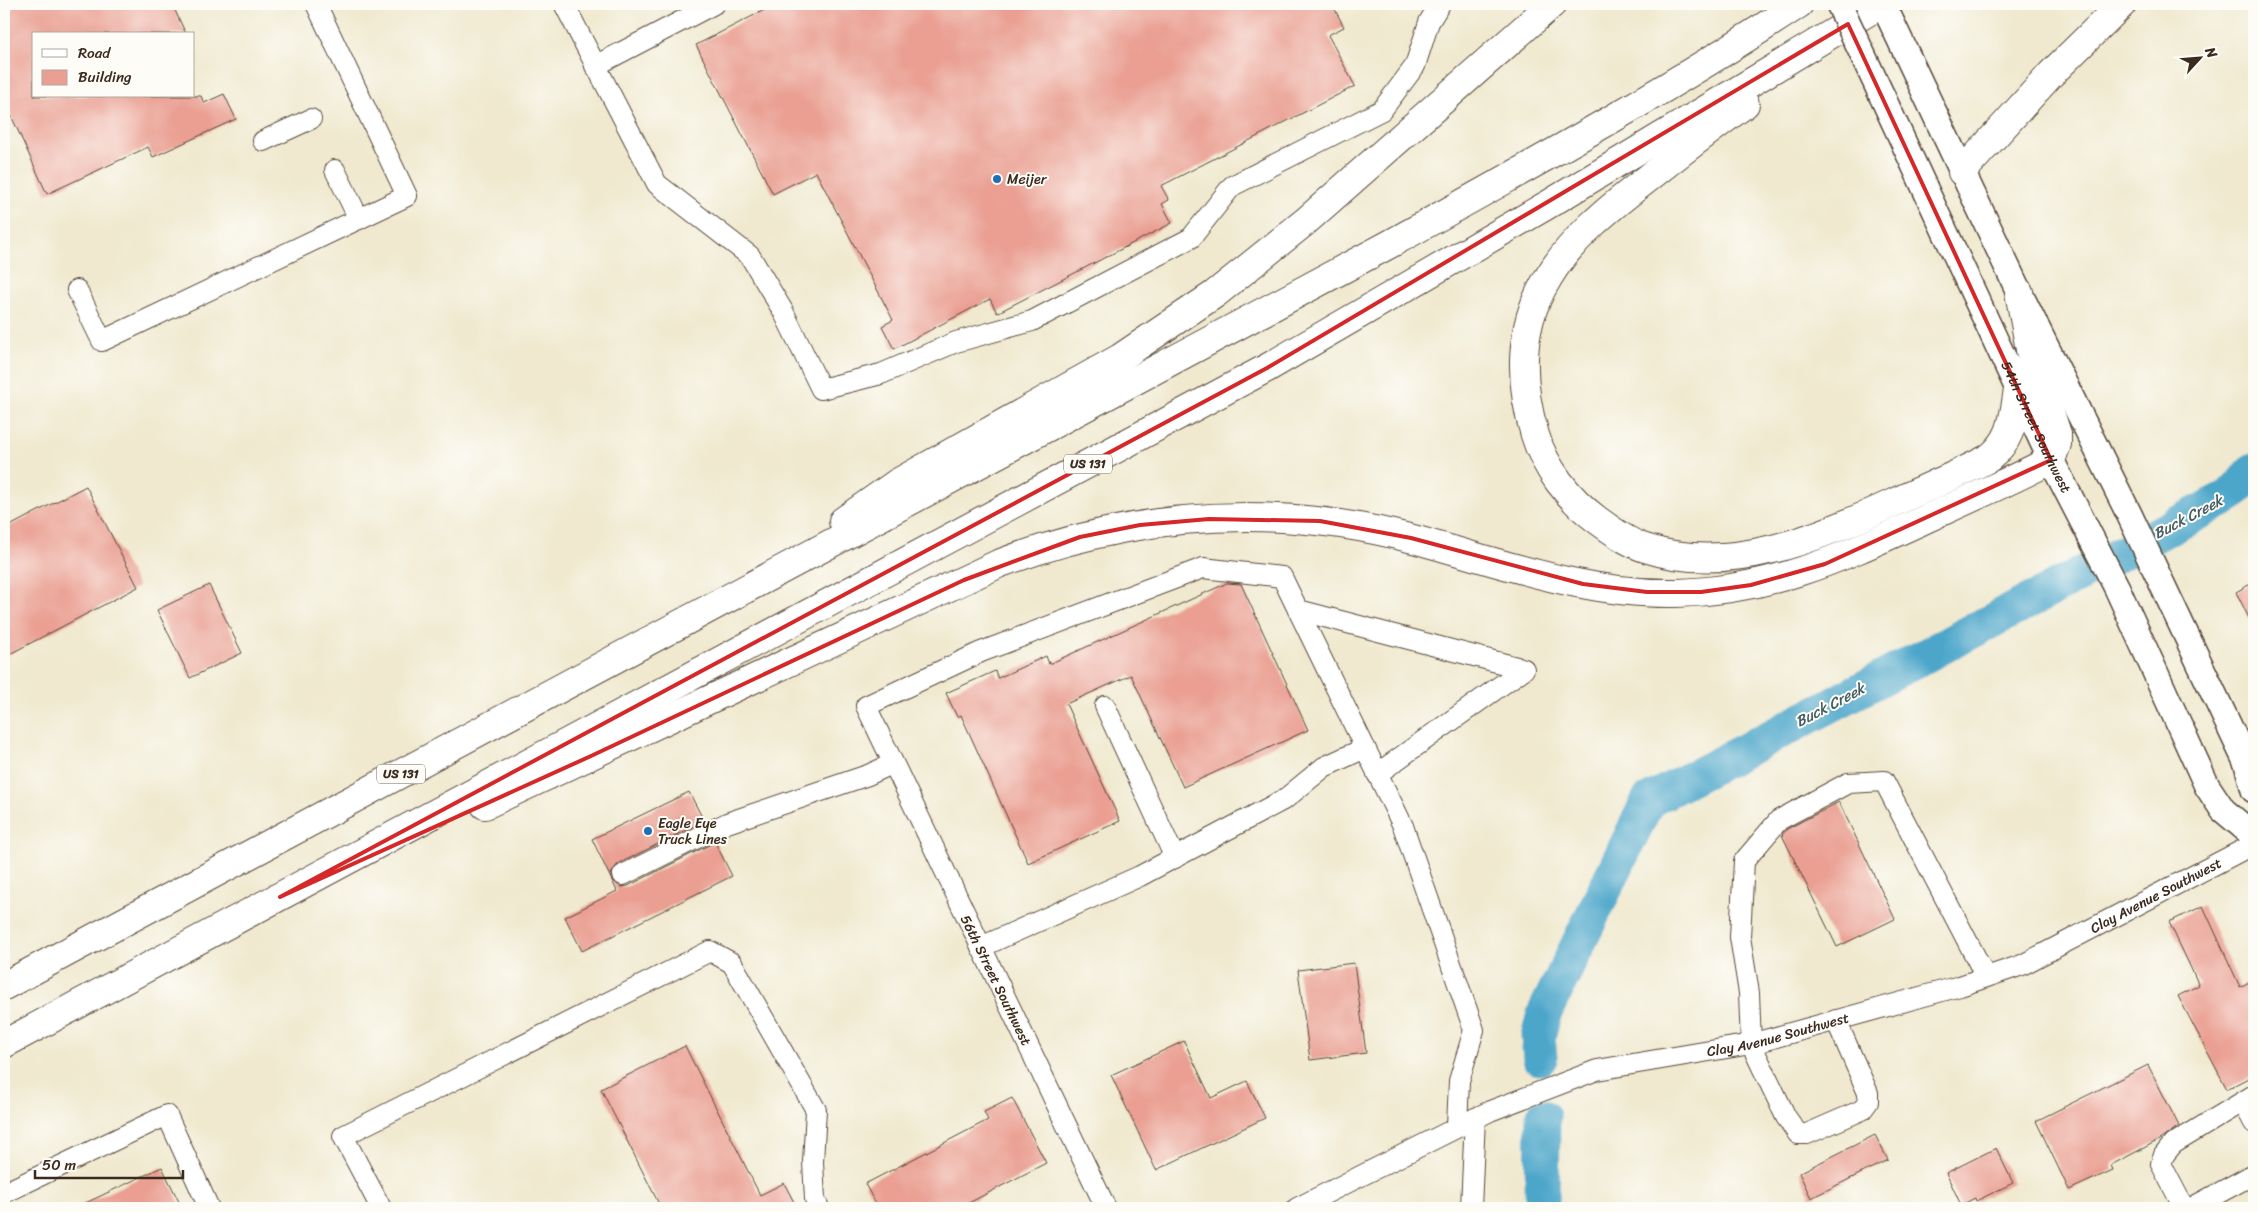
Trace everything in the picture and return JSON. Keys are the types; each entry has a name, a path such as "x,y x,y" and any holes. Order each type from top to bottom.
{"highway":[{"path":"761,580 897,483 1120,358 1215,294 1306,221 1552,4"},
{"path":"1758,31 1793,4"},
{"name":"US 131","path":"4,986 1390,244 1530,166 1758,31 1799,4"},
{"path":"1962,172 2051,74 2122,4"},
{"path":"1866,7 1617,201 1564,255 1548,277 1530,317 1523,358 1525,398 1538,444 1545,461 1562,486 1585,511 1616,534 1644,548 1685,556 1719,557 1762,552 1807,540 1856,520 1989,458 2003,445 2009,435 2018,390"},
{"name":"US 131","path":"4,1044 1267,368 1549,204 1866,7"},
{"path":"280,896 539,780 964,580 1026,554 1080,537 1140,525 1209,519 1250,517 1320,521 1412,538 1524,570 1583,584 1647,592 1701,592 1752,586 1825,564 2051,460 2057,444 2057,434 2031,355 2019,292"},
{"path":"4,982 39,967"}],"main road":[{"path":"1866,7 1918,78 2019,292 2129,514 2247,764 2254,790"},
{"name":"54th Street Southwest","path":"1866,7 1882,96 2018,390 2051,460 2118,588 2208,786 2223,810 2254,836"}],"street":[{"path":"77,290 102,340 407,196 316,4"},
{"path":"564,4 657,184 750,256 783,311 821,389 881,374 956,342 1032,321 1191,238 1232,186 1382,110 1414,66 1429,22 1440,4"},
{"path":"595,66 714,4"},
{"path":"1420,4 1429,22"},
{"path":"263,141 311,119"},
{"path":"335,170 359,219"},
{"name":"56th Street Southwest","path":"1106,1208 866,706 980,652 1204,568 1282,577 1298,610"},
{"path":"1298,610 1403,826 1474,1030 1459,1081 1457,1127"},
{"path":"1298,610 1524,669 1378,774"},
{"path":"1105,706 1175,858"},
{"path":"981,947 1140,876 1175,858 1285,799 1324,767 1365,748"},
{"path":"622,875 727,823 868,775 890,758"},
{"path":"1836,1020 1868,1093 1868,1102 1862,1110 1807,1134 1798,1134 1792,1127 1751,1044 1749,993 1740,937 1744,860 1779,820 1848,783 1884,781 1986,977"},
{"name":"Clay Avenue Southwest","path":"1300,1208 1475,1118 1597,1070 1751,1044 2022,965 2254,844"},
{"path":"381,1208 343,1136 710,951 732,963 816,1110 813,1162 815,1199 819,1208"},
{"path":"2184,1208 2161,1164 2164,1155 2173,1144 2248,1099 2254,1123"},
{"path":"4,1192 167,1115 209,1208"},
{"path":"1471,1208 1475,1118"},
{"path":"2191,1208 2254,1174"}],"highlighted area":[{"path":"1848,24 2051,460 1825,564 1751,585 1701,592 1647,592 1583,584 1411,538 1320,521 1209,519 1140,525 1080,537 964,580 591,756 280,897 1267,368"}],"building":[{"path":"4,4 172,4 185,32 32,32 32,98 195,98 195,96 201,96 204,103 224,94 236,119 153,157 148,147 47,194 4,100"},
{"name":"Meijer","path":"776,4 1332,4 1344,27 1328,35 1355,86 1161,186 1169,200 1162,204 1172,223 997,313 990,299 894,349 882,326 893,320 816,172 773,194 696,45"},
{"path":"86,486 138,587 4,657 4,529"},
{"path":"2254,582 2254,628 2236,592"},
{"path":"1227,583 1241,584 1308,730 1183,787 1131,675 1066,704 1120,821 1028,863 961,715 957,717 946,693 995,671 998,678 1046,656 1049,664"},
{"path":"209,585 242,653 190,678 157,610"},
{"path":"689,792 704,821 618,864 611,874 613,881 622,887 628,886 715,842 732,876 582,951 565,917 617,891 592,839"},
{"path":"1839,802 1895,919 1837,947 1782,835 1787,829"},
{"path":"2203,906 2240,987 2249,982 2254,992 2254,1075 2227,1089 2178,996 2199,985 2169,922"},
{"path":"1354,963 1366,1053 1310,1060 1298,970"},
{"path":"1184,1041 1211,1098 1247,1081 1265,1118 1156,1170 1111,1075"},
{"path":"685,1046 760,1195 784,1183 797,1208 661,1208 601,1089"},
{"path":"2148,1065 2179,1126 2161,1139 2111,1165 2113,1170 2069,1190 2036,1121"},
{"path":"1012,1098 1046,1163 959,1208 878,1208 865,1184 988,1120 984,1112"},
{"path":"1875,1135 1888,1160 1811,1198 1799,1173"},
{"path":"1996,1148 2013,1183 1976,1201 1975,1198 1961,1205 1946,1173"},
{"path":"162,1167 182,1208 75,1208"}],"waterway":[{"name":"Buck Creek","path":"1540,1058 1538,1037 1544,1014 1648,801 2230,496 2254,470"},
{"name":"Buck Creek","path":"1542,1208 1543,1117"}],"place":[{"name":"Meijer","path":"997,179"},
{"name":"Eagle Eye Truck Lines","path":"648,831"}]}
